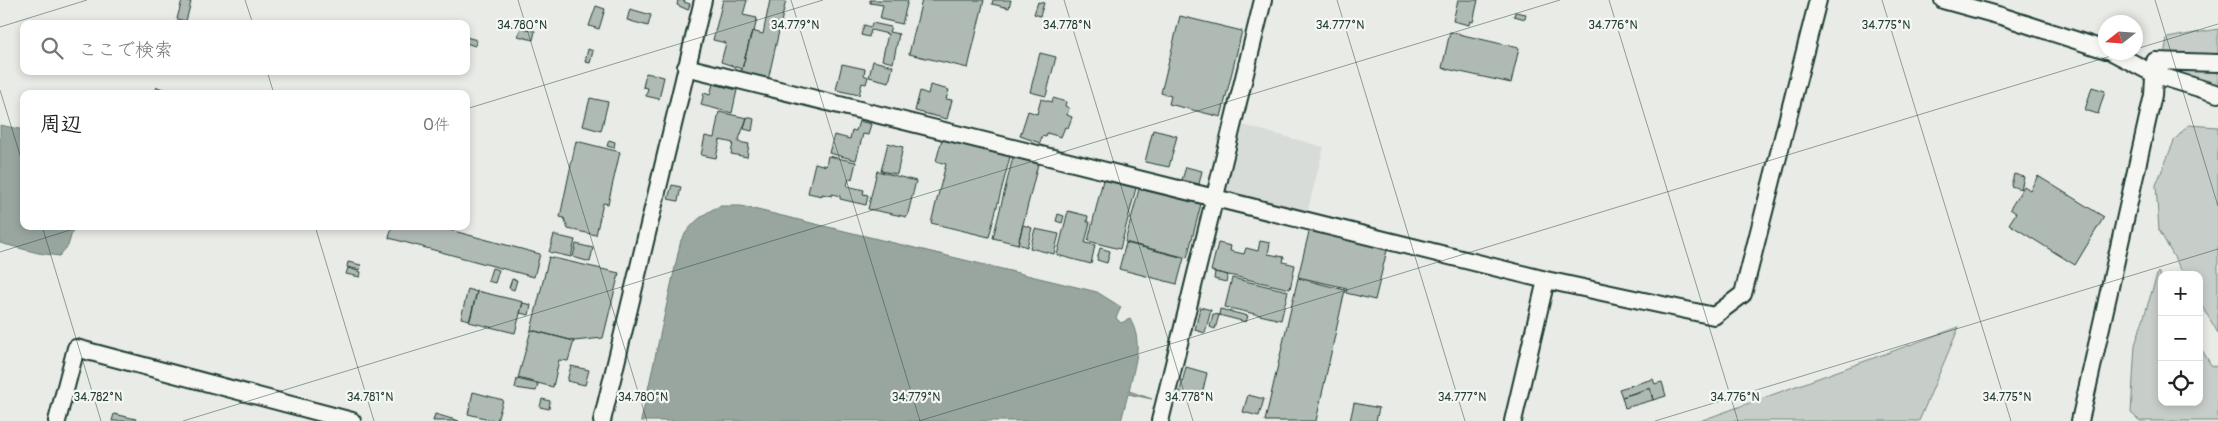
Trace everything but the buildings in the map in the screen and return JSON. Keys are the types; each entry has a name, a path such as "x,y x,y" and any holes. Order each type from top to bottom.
{"street":[{"path":"602,421 703,0"},
{"path":"1160,421 1263,0"},
{"path":"686,67 1546,280 1714,316 1743,294 1818,0"},
{"path":"1943,0 2001,16 2098,47"},
{"path":"2127,60 2154,74 2218,94"},
{"path":"2080,421 2152,95 2155,61 2218,63"},
{"path":"1513,421 1546,280"},
{"path":"57,421 76,348 352,421"}],"shaded area":[{"path":"2218,29 2218,85 2162,67 2167,38"},
{"path":"0,125 20,129 20,230 73,230 68,246 59,256 38,253 0,243"},
{"path":"1243,125 1324,147 1306,217 1225,195"},
{"path":"2188,125 2218,127 2218,333 2203,308 2203,271 2182,271 2159,230 2156,185 2174,141"},
{"path":"720,206 741,206 1097,292 1121,307 1116,318 1121,323 1130,319 1136,337 1137,355 1129,391 1152,399 1128,394 1121,421 641,421 681,240 698,220"},
{"path":"2158,272 2158,406 2203,406 2203,352 2211,365 2218,367 2218,421 2140,421 2131,413 2135,345"},
{"path":"1959,327 1919,421 1700,421"}]}
